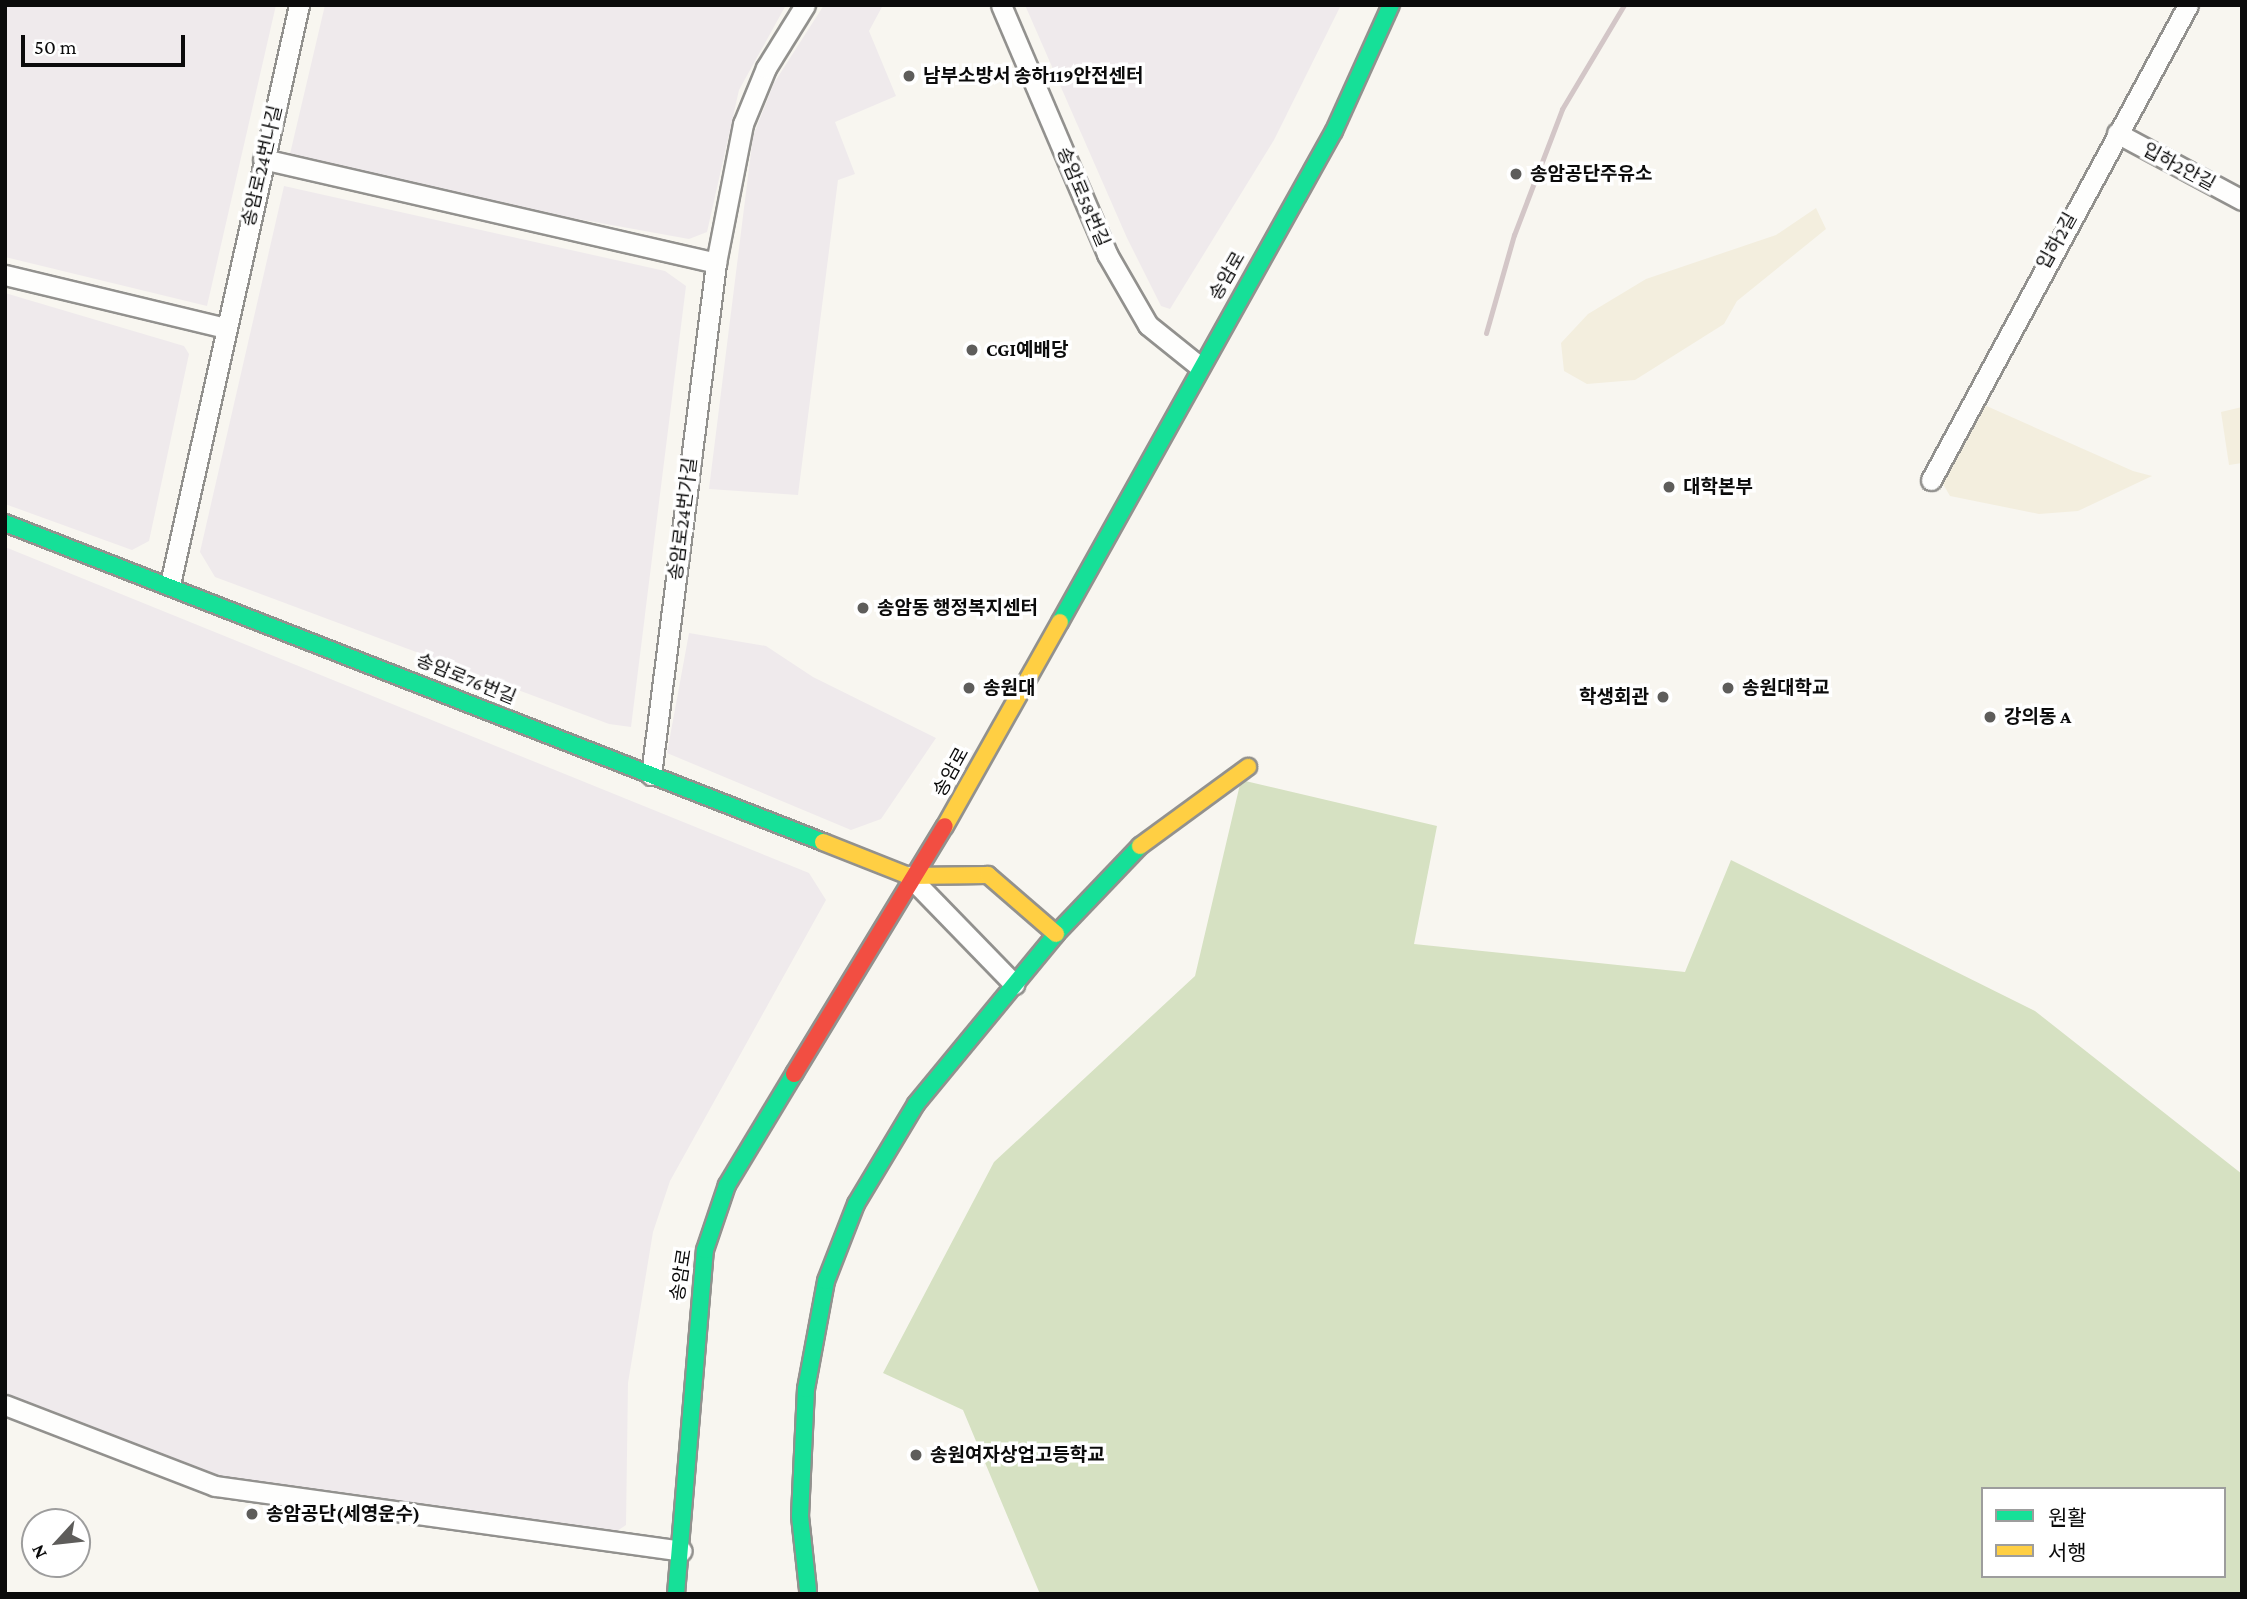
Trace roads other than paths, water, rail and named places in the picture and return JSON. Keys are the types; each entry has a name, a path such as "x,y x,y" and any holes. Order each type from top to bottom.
{"street":[{"name":"송암로24번나길","path":"170,584 299,5"},
{"name":"송암로24번가길","path":"651,775 716,263 752,96 805,5"},
{"name":"송암로58번길","path":"1001,5 1107,254 1148,326 1199,366"},
{"name":"송암로","path":"676,1594 705,1250 751,1140 909,876 954,811 1199,366 1334,131 1391,5"},
{"name":"입하2길","path":"1931,480 2188,5"},
{"name":"입하2안길","path":"2117,133 2242,200"},
{"path":"263,159 716,263"},
{"path":"5,275 226,328"},
{"name":"송암로76번길","path":"5,523 170,584 909,876"},
{"path":"808,1590 800,1516 806,1389 825,1281 856,1205 896,1132 1056,934 1127,855 1248,766"},
{"path":"909,876 988,875 1056,934"},
{"path":"909,876 1014,984"},
{"path":"5,1405 215,1486 681,1551"}],"railway":[{"path":"1486,333 1514,235 1562,109 1624,5"}],"place":[{"name":"남부소방서 송하119안전센터","path":"909,76"},
{"name":"송암공단주유소","path":"1516,174"},
{"name":"CGI예배당","path":"972,350"},
{"name":"대학본부","path":"1669,487"},
{"name":"송암동 행정복지센터","path":"863,608"},
{"name":"송원대","path":"969,688"},
{"name":"송원대학교","path":"1728,688"},
{"name":"학생회관","path":"1663,697"},
{"name":"강의동 A","path":"1990,717"},
{"name":"송원여자상업고등학교","path":"916,1455"},
{"name":"송암공단(세영운수)","path":"252,1514"}]}
